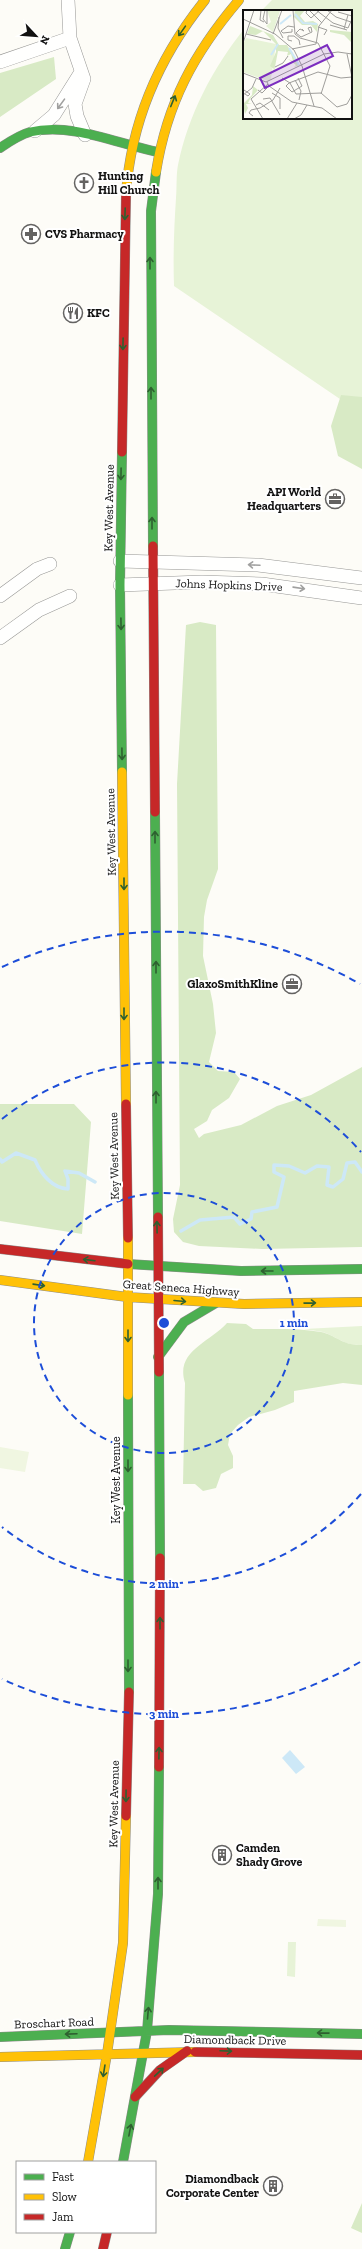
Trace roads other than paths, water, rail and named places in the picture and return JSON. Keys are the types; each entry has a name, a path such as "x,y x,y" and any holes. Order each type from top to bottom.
{"main road":[{"name":"Key West Avenue","path":"88,2161 107,2054 123,1943 125,1853 128,1690 128,1264 120,585 124,228 132,147 157,75 176,40 205,0"},
{"path":"123,2161 147,2031 158,1894 160,1554 150,247 153,185 158,152 166,121 179,86 198,52 220,21 239,0"},
{"path":"0,148 16,137 35,131 66,131 158,152"},
{"name":"Great Seneca Highway","path":"0,1249 128,1264 241,1271 362,1269"},
{"name":"Great Seneca Highway","path":"0,1280 127,1297 216,1303 362,1302"},
{"path":"158,1357 173,1334 190,1317 216,1303"},
{"name":"Diamondback Drive","path":"110,2032 147,2031 362,2034"},
{"name":"Broschart Road","path":"0,2037 110,2032"},
{"name":"Diamondback Drive","path":"107,2054 144,2051 187,2051 362,2055"},
{"path":"136,2097 160,2070 187,2051"},
{"path":"0,2057 107,2054"},
{"path":"65,2249 70,2233"},
{"path":"102,2249 107,2233"}],"street":[{"path":"68,0 70,38 84,79 75,104 77,116 85,135"},
{"path":"0,62 70,38"},
{"path":"35,131 54,115 81,72"},
{"name":"Johns Hopkins Drive","path":"120,561 258,565 362,578"},
{"path":"0,596 37,569 50,564"},
{"name":"Johns Hopkins Drive","path":"120,585 262,584 362,598"},
{"path":"0,638 39,610 70,596"}],"water":[{"path":"290,1750 305,1767 296,1774 282,1758"}],"waterway":[{"path":"0,1159 2,1162 16,1153 35,1160 44,1175 52,1183 62,1188 68,1189 68,1179 65,1171 79,1173 95,1182"},
{"path":"181,1231 200,1220 234,1217 240,1224 251,1219 252,1212 277,1207 284,1177 274,1172 274,1165 289,1166 305,1173 317,1166 329,1167 327,1185 333,1187 343,1179 347,1163 355,1162 362,1172"}],"place":[{"name":"Hunting Hill Church","path":"84,183"},
{"name":"CVS Pharmacy","path":"31,234"},
{"name":"KFC","path":"73,313"},
{"name":"API World Headquarters","path":"335,499"},
{"name":"GlaxoSmithKline","path":"292,984"},
{"name":"Camden Shady Grove","path":"222,1855"},
{"name":"Diamondback Corporate Center","path":"273,2186"}]}
